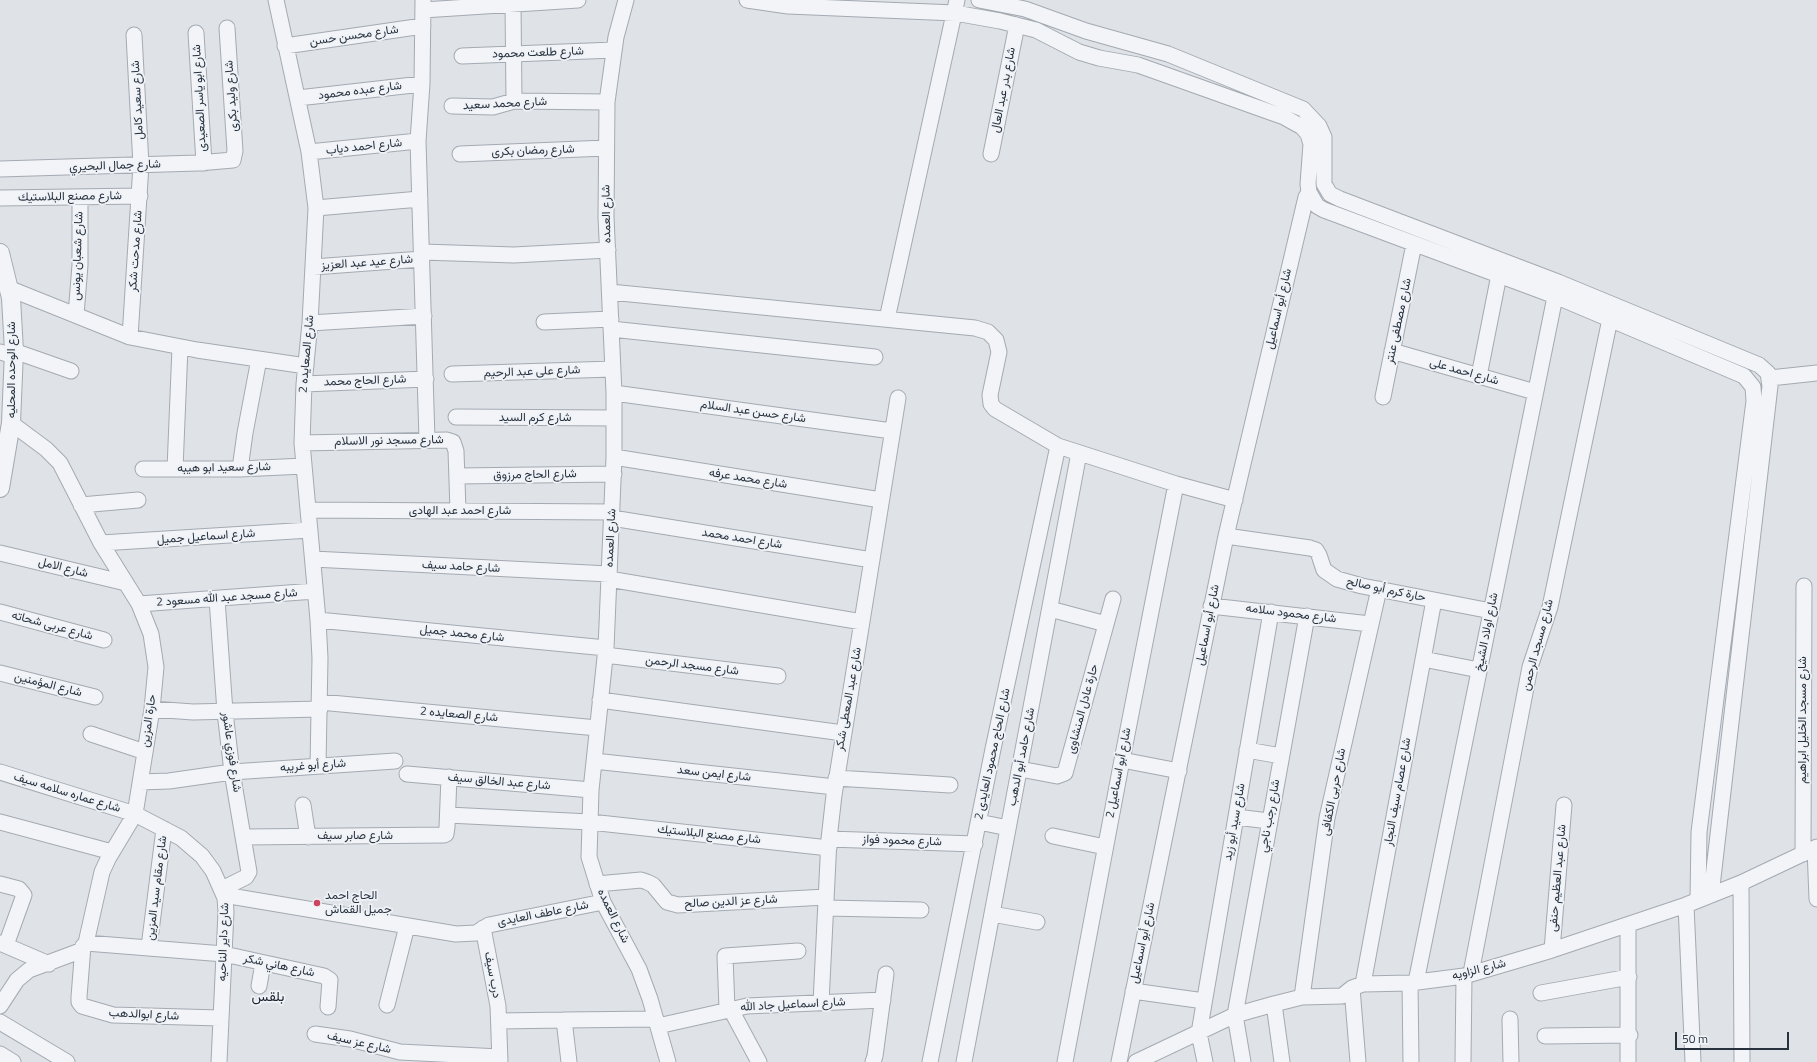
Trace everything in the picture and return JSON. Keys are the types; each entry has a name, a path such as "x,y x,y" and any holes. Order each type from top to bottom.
{"street":[{"path":"427,440 418,141 422,84 423,5 513,4 578,0"},
{"name":"شارع العمده","path":"626,0 614,50 607,102 606,148 608,250 614,393 614,474 606,652 591,790 589,857 603,902 639,969 668,1062"},
{"path":"747,0 788,6 956,7 1036,30 1079,52 1099,58 1138,65 1293,121 1317,141"},
{"path":"980,0 1025,9 1086,31 1168,54 1303,109 1316,121 1317,141 1324,184 1330,194 1340,200 1557,289 1764,368 1770,378 1732,714 1698,900"},
{"path":"513,4 514,101"},
{"name":"شارع الصعايده 2","path":"277,5 309,152 316,208 310,323 304,384 302,443 318,620 320,706 318,766"},
{"path":"887,319 956,7"},
{"name":"شارع بدر عبد العال","path":"991,154 1017,25"},
{"name":"شارع محسن حسن","path":"285,46 423,26"},
{"name":"شارع وليد بكرى","path":"227,28 235,151 235,158 230,162"},
{"name":"شارع ابو ياسر الصعيدى","path":"196,33 204,162"},
{"name":"شارع سعيد كامل","path":"134,35 141,165"},
{"name":"شارع طلعت محمود","path":"462,56 614,50"},
{"path":"1230,98 1233,80"},
{"name":"شارع عبده محمود","path":"298,98 422,84"},
{"name":"شارع محمد سعيد","path":"452,106 493,107 514,101 607,102"},
{"name":"شارع احمد دياب","path":"309,152 418,141"},
{"path":"1317,141 1308,184 1309,192 1317,206 1324,210 1499,275 1557,289 1610,319 1744,376 1753,387 1754,400 1699,832 1693,1062"},
{"name":"شارع رمضان بكرى","path":"460,154 606,148"},
{"name":"شارع جمال البحيري","path":"0,169 230,162"},
{"name":"شارع مدحت شكر","path":"130,337 141,165"},
{"name":"شارع أبو اسماعيل","path":"1119,1062 1226,536 1304,202 1309,192"},
{"name":"شارع مصنع البلاستيك","path":"0,198 140,196"},
{"name":"شارع شعبان يونس","path":"76,315 80,265 80,197"},
{"path":"316,208 420,200"},
{"name":"شارع مصطفى عنتر","path":"1383,397 1414,244"},
{"name":"شارع عيد عبد العزيز","path":"313,267 422,255 514,255 608,250"},
{"name":"شارع الوحده المحليه","path":"0,253 6,294 9,353 7,425 1,480"},
{"path":"1479,376 1499,275"},
{"name":"شارع اولاد الشيخ","path":"1411,1062 1413,982 1557,289"},
{"path":"610,292 975,328 988,332 996,340 999,352 990,395 991,404 994,409 1058,446 1176,484 1235,500"},
{"path":"6,294 76,315 130,337 180,347 306,366"},
{"path":"310,323 424,316"},
{"name":"شارع مسجد الرحمن","path":"1463,1062 1468,974 1530,667 1548,614 1610,319"},
{"path":"544,322 611,324 875,357"},
{"path":"175,469 180,347"},
{"name":"شارع احمد على","path":"1392,351 1535,392"},
{"path":"9,353 71,371"},
{"path":"240,469 245,433 259,359"},
{"name":"شارع على عبد الرحيم","path":"452,374 613,369"},
{"path":"1770,378 1817,373"},
{"name":"شارع الحاج محمد","path":"304,384 426,379"},
{"name":"شارع حسن عبد السلام","path":"614,393 892,431"},
{"name":"شارع عبد المعطى شكر","path":"821,1003 829,843 835,783 898,398"},
{"name":"شارع كرم السيد","path":"456,418 614,418"},
{"name":"حارة المزين","path":"7,425 53,455 60,463 101,543 139,604 151,634 155,650 156,667 152,709 135,814 102,872 84,944"},
{"name":"شارع مسجد نور الاسلام","path":"302,443 427,440 447,440 452,442 456,451 458,511"},
{"name":"شارع الحاج محمود العايدى 2","path":"930,1062 974,844 1058,446"},
{"name":"شارع حامد أبو الدهب","path":"964,1062 1079,453"},
{"name":"شارع محمد عرفه","path":"614,457 882,500"},
{"name":"شارع سعيد ابو هيبه","path":"143,469 240,469 304,466"},
{"name":"شارع الحاج مرزوق","path":"457,476 614,474"},
{"name":"شارع أبو اسماعيل 2","path":"1065,1062 1105,847 1176,484"},
{"path":"81,505 138,500"},
{"name":"شارع احمد عبد الهادى","path":"309,510 458,511 612,515"},
{"name":"شارع احمد محمد","path":"612,515 872,560"},
{"name":"شارع اسماعيل جميل","path":"101,543 310,530"},
{"name":"حارة كرم أبو صالح","path":"1226,536 1310,548 1316,550 1324,570 1329,575 1362,586 1491,611"},
{"name":"شارع الامل","path":"0,553 126,583"},
{"name":"شارع حامد سيف","path":"313,559 609,577 862,622"},
{"name":"شارع مسجد الخليل ابراهيم","path":"1804,586 1812,850 1817,899"},
{"name":"شارع حربى الكفافى","path":"1302,997 1327,818 1379,589"},
{"name":"شارع مسجد عبد الله مسعود 2","path":"139,604 316,591"},
{"name":"شارع فوزي عاشور","path":"217,599 225,712 232,772 249,874 223,892"},
{"name":"حارة عادل المنشاوى","path":"1020,769 1057,776 1065,773 1113,599"},
{"name":"شارع عصام سيف النجار","path":"1358,1062 1357,986 1434,600"},
{"name":"شارع محمود سلامه","path":"1211,606 1370,624"},
{"path":"1050,609 1106,624"},
{"name":"شارع عربى شحاته","path":"0,612 104,640"},
{"name":"شارع سيد أبو زيد","path":"1199,1033 1271,612"},
{"name":"شارع رجب ناجي","path":"1243,1062 1235,1015 1307,616"},
{"name":"شارع محمد جميل","path":"318,620 606,652"},
{"name":"شارع مسجد الرحمن","path":"606,652 778,676"},
{"path":"1423,659 1479,670"},
{"name":"شارع المؤمنين","path":"0,673 96,697"},
{"path":"600,700 843,733"},
{"path":"152,709 225,712 320,706"},
{"name":"شارع الصعايده 2","path":"320,706 597,728"},
{"path":"1715,710 1732,714"},
{"path":"91,734 145,752"},
{"path":"1247,750 1281,756"},
{"name":"شارع ايمن سعد","path":"594,760 835,783 950,785"},
{"path":"1122,760 1179,771"},
{"name":"شارع أبو غريبه","path":"140,782 169,781 232,772 395,761"},
{"name":"شارع عماره سلامه سيف","path":"0,772 135,814"},
{"name":"شارع عبد الخالق سيف","path":"407,774 591,790"},
{"name":"شارع صابر سيف","path":"244,837 444,836 447,831 449,777"},
{"path":"303,805 308,836"},
{"name":"شارع عبد العظيم حنفى","path":"1552,950 1564,805"},
{"name":"شارع داير الناحيه","path":"135,814 181,838 194,848 212,871 223,892 226,912 219,1062"},
{"path":"448,815 590,822"},
{"path":"1236,816 1269,821"},
{"path":"0,822 112,852"},
{"name":"شارع مصنع البلاستيك","path":"590,822 829,843"},
{"path":"979,822 1008,828"},
{"name":"شارع مقام سيد المزين","path":"149,947 164,829"},
{"path":"1053,836 1105,847"},
{"name":"شارع محمود فواز","path":"829,843 974,844"},
{"name":"شارع الزاويه","path":"1136,1062 1235,1015 1274,1004 1302,997 1342,996 1357,986 1413,982 1468,974 1552,950 1698,900 1741,883 1812,850"},
{"name":"شارع عز الدين صالح","path":"597,884 641,880 653,885 666,902 678,905 826,902 922,910"},
{"path":"1741,883 1742,1062"},
{"path":"0,884 19,889 24,893 24,897 3,944 49,964"},
{"name":"شارع عاطف العايدى","path":"223,892 456,934 476,933 489,925 603,902"},
{"path":"992,914 1037,922"},
{"path":"1628,925 1630,1035 1628,1062"},
{"path":"387,1005 407,926"},
{"name":"درب سيف","path":"483,928 498,1006 500,1059"},
{"path":"0,1006 17,980 29,970 49,964 80,951 84,944"},
{"name":"شارع مقام سيد المزين","path":"84,944 149,947 224,954"},
{"name":"شارع ابوالدهب","path":"84,944 79,997 79,1002 82,1006 113,1014 220,1018"},
{"path":"759,1062 729,1009 725,956 798,951"},
{"name":"شارع هاني شكر","path":"224,954 328,977 330,983 328,1007"},
{"path":"259,986 263,963"},
{"path":"873,1062 886,974"},
{"path":"1541,993 1629,977"},
{"path":"1133,992 1204,1001"},
{"name":"شارع اسماعيل جاد الله","path":"564,1020 657,1023 747,1006 883,1000"},
{"path":"1274,1004 1282,1062"},
{"path":"1510,1019 1510,1062"},
{"path":"499,1021 564,1020 569,1062"},
{"path":"0,1022 67,1062"},
{"path":"1199,1033 1205,1062"},
{"name":"شارع عز سيف","path":"315,1034 350,1039 400,1052 500,1059"},
{"path":"1545,1036 1630,1035"},
{"path":"0,1054 13,1062"}],"place":[{"name":"الحاج احمد جميل القماش","path":"317,903"}],"district":[{"name":"بلقس","path":"268,998"}]}
